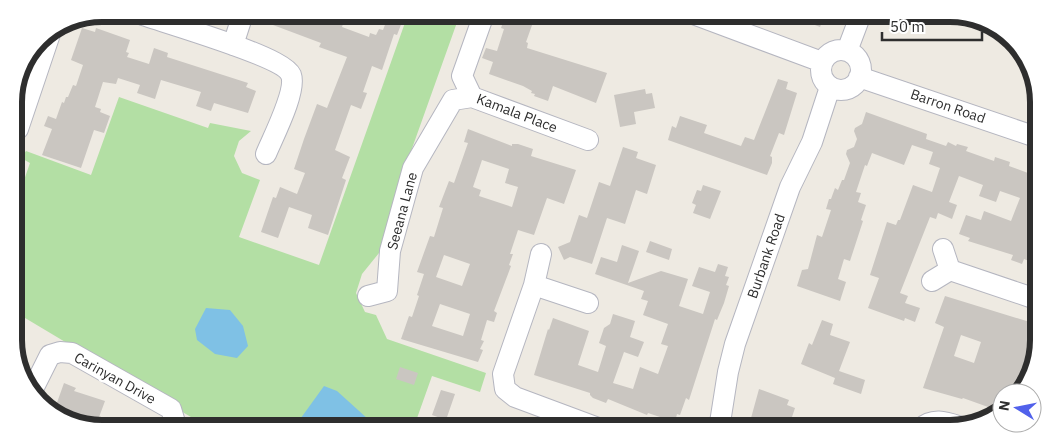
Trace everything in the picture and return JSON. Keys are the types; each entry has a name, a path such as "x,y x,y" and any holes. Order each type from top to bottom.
{"street":[{"path":"167,23 233,45 271,60 288,70 292,76 291,93 266,154"},
{"path":"233,45 240,23"},
{"name":"Kamala Place","path":"481,23 462,76 472,97 588,140"},
{"path":"717,23 822,62"},
{"path":"847,51 857,23"},
{"path":"23,114 46,47"},
{"path":"836,51 847,51 853,54 860,65 859,77 847,89 841,90 830,87 821,73 822,62 836,51"},
{"name":"Barron Road","path":"859,77 1030,135"},
{"name":"Burbank Road","path":"720,420 728,372 735,344 790,188 812,142 830,87"},
{"name":"Seeana Lane","path":"368,296 395,294 390,251 413,168 453,100 472,97"},
{"path":"944,249 950,270"},
{"path":"541,254 534,285 503,374 505,389 515,397 577,420"},
{"path":"932,281 950,270"},
{"path":"950,270 1030,297"},
{"path":"534,285 588,303"},
{"name":"Carinyan Drive","path":"36,385 50,355 60,352 72,353 171,409 174,420"}],"green space":[{"path":"405,23 457,23 410,154 379,253 362,274 356,293 365,312 376,315 387,339 486,373 480,392 432,376 416,420 196,420 23,317 23,183 30,163 23,159 23,155 26,151 91,175 119,97 208,128 210,123 251,131 239,141 234,156 242,173 260,180 239,237 319,265"}],"water":[{"path":"206,308 230,310 243,326 248,346 237,358 215,354 197,340 195,329"},
{"path":"324,386 337,391 369,420 299,420"}],"building":[{"path":"274,23 340,23 343,24 342,27 369,37 370,33 376,35 379,29 383,30 386,23 402,23 397,35 394,34 382,70 372,66 363,92 367,93 361,109 351,105 335,150 350,157 342,178 346,180 328,235 308,228 312,215 289,207 278,238 261,232 273,197 276,198 280,187 297,194 305,173 294,169 304,139 317,104 327,108 347,57 319,47 321,43 273,25"},
{"path":"503,23 533,23 526,42 528,43 527,48 607,73 596,103 553,86 548,101 534,96 535,94 531,93 532,91 523,86 489,74 493,62 482,58 486,48 497,51 504,29 501,28"},
{"path":"810,23 822,23 820,27"},
{"path":"82,28 95,32 96,28 130,40 126,52 129,53 127,57 149,64 154,48 168,53 167,57 248,83 246,87 256,91 248,113 214,103 211,111 196,106 201,92 161,80 155,99 137,93 140,85 118,78 116,84 103,82 95,107 101,109 100,112 110,116 104,133 94,130 81,168 42,155 52,129 44,126 48,116 56,119 62,102 64,103 66,97 68,97 73,85 76,86 83,65 71,60"},
{"path":"778,79 788,82 786,89 797,93 784,135 779,133 770,156 772,157 772,163 767,175 668,140 672,126 676,128 680,116 707,125 704,133 741,146 745,137 754,140"},
{"path":"645,89 646,94 652,93 655,108 634,112 636,124 620,127 614,95"},
{"path":"866,112 927,134 926,139 946,146 948,142 956,146 957,144 968,147 966,151 994,161 995,157 1010,162 1009,166 1030,174 1030,261 1024,259 1022,264 1011,260 1013,255 968,241 970,238 959,234 966,215 981,220 984,211 1011,221 1020,198 1000,191 996,202 979,196 983,185 959,176 949,202 957,205 952,219 938,213 936,219 930,217 900,293 908,296 905,303 920,308 915,322 905,318 904,321 868,308 879,278 870,275 887,222 896,225 898,220 900,220 913,185 932,192 940,168 929,164 933,152 912,145 904,165 872,153 867,166 865,165 856,192 861,193 858,202 866,205 861,220 863,221 850,261 844,259 838,279 846,282 840,301 797,286 802,270 808,269 817,235 822,237 831,210 826,209 829,199 831,199 835,188 838,190 842,180 844,180 850,163 846,154 847,150 854,147 857,139 854,131 855,128 862,124"},
{"path":"468,129 512,146 512,144 518,144 533,149 531,156 576,170 564,204 547,198 534,235 518,230 510,254 513,254 509,265 511,266 494,311 497,313 494,322 487,320 481,340 484,341 480,349 483,350 478,362 401,339 409,316 412,317 419,296 417,295 424,274 417,272 430,236 434,237 443,208 439,207 449,181 454,183 468,143 464,142","holes":["482,160 509,169 505,183 518,187 512,207 479,196 481,190 473,187","444,255 470,264 462,286 436,277","440,304 470,314 463,336 432,326"]},
{"path":"623,147 638,152 636,158 656,165 647,194 636,190 625,224 607,218 592,264 570,257 564,260 558,247 570,242 579,215 587,218 599,182 610,186"},
{"path":"703,185 721,191 710,219 693,213 696,205 692,203 697,190 701,191"},
{"path":"650,241 672,249 669,260 646,252"},
{"path":"622,245 639,251 628,283 661,271 688,279 679,306 703,314 710,292 692,286 699,267 715,272 718,264 728,267 725,276 729,277 726,285 729,286 724,303 717,320 715,319 689,400 686,398 680,415 677,414 676,420 669,420 648,413 647,415 608,399 606,403 593,398 590,393 534,375 553,318 589,331 578,365 598,372 606,346 599,343 604,328 610,324 613,314 635,321 630,337 644,342 638,357 624,352 613,383 633,389 640,367 658,374 668,346 661,344 668,324 643,315 648,301 641,299 644,291 595,274 601,257 617,262"},
{"path":"945,296 1030,322 1030,342 1021,376 1017,383 992,383 992,408 963,398 923,388 944,327 935,323","holes":["961,335 981,342 974,363 954,356"]},
{"path":"822,320 833,324 830,335 850,342 839,371 865,380 861,394 833,384 835,378 801,364 809,343 812,345"},
{"path":"400,367 418,373 414,385 396,379"},
{"path":"64,383 76,388 74,391 105,401 98,420 77,416 56,405"},
{"path":"759,389 789,400 787,405 795,408 791,420 750,420"},
{"path":"441,390 455,394 446,420 432,415"}]}
